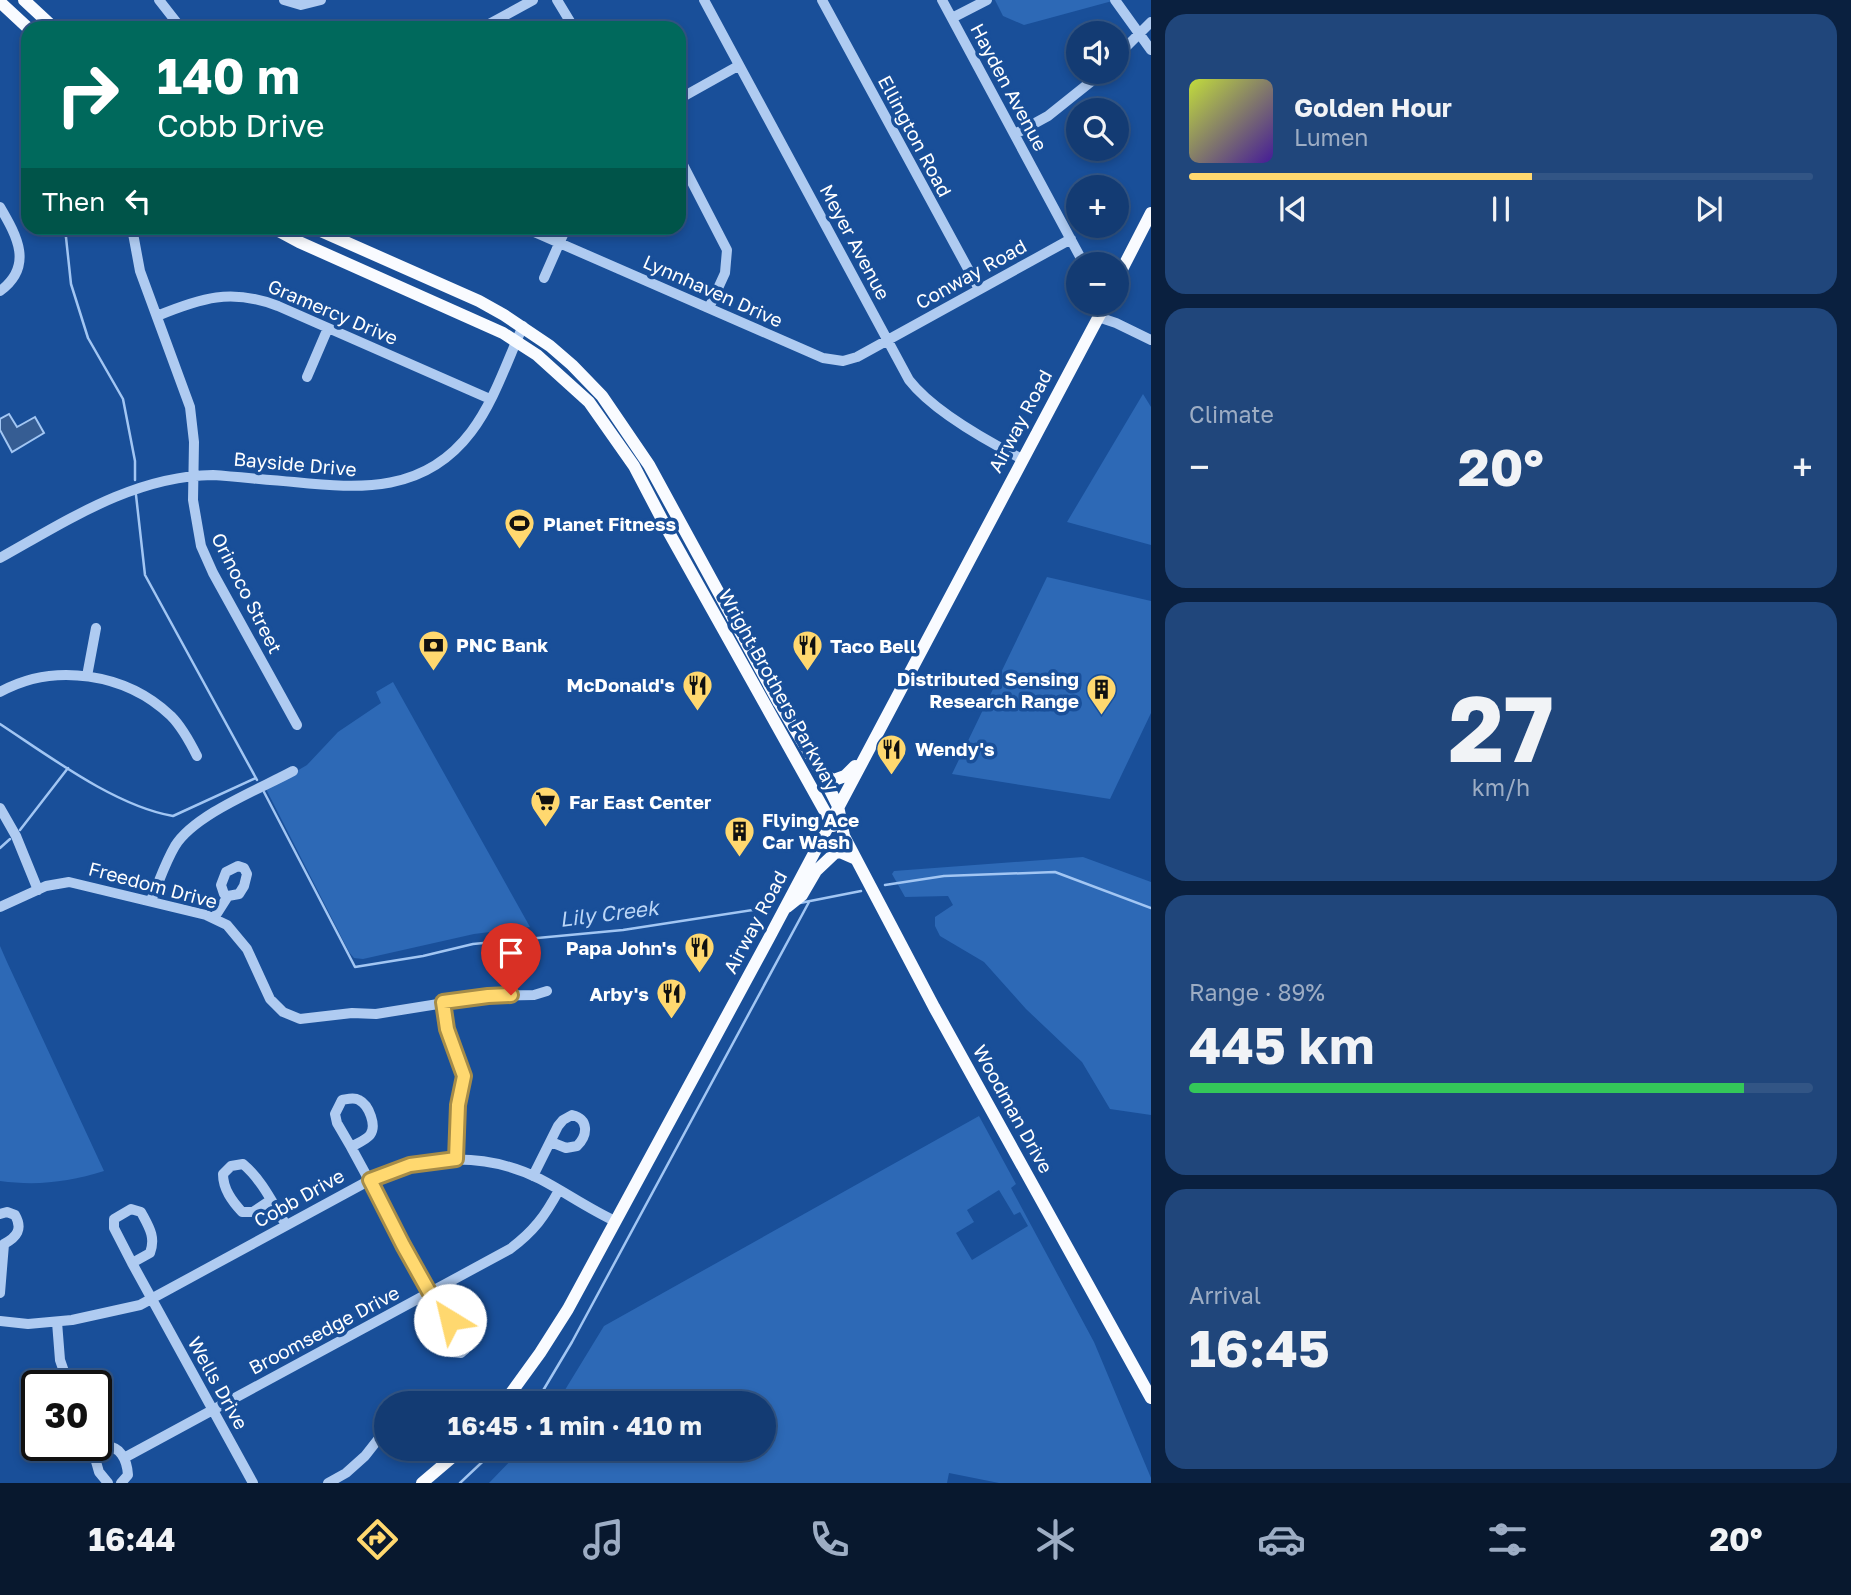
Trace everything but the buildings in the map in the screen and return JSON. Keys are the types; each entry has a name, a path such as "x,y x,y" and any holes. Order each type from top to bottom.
{"main road":[{"path":"24,0 46,21"},
{"path":"0,2 21,22"},
{"path":"1129,256 1151,213"},
{"name":"Wright Brothers Parkway","path":"286,235 483,323 516,341 562,375 589,402 634,466 779,728 834,813 844,836"},
{"name":"Wright Brothers Parkway","path":"330,235 480,301 523,326 551,346 602,396 632,438 779,703 822,774 844,836"},
{"name":"Airway Road","path":"512,1391 568,1309 1098,317"},
{"path":"822,774 831,779 845,776 865,756"},
{"name":"Woodman Drive","path":"844,836 934,1007 1151,1398"},
{"path":"783,909 802,895 816,871 835,853 840,852 856,859"},
{"path":"422,1483 448,1461"}],"street":[{"path":"159,0 176,21"},
{"path":"284,0 300,5 321,0"},
{"path":"495,21 533,0"},
{"path":"557,0 570,21"},
{"name":"Meyer Avenue","path":"704,0 909,380 923,395 967,428 1022,459"},
{"name":"Ellington Road","path":"822,0 979,289"},
{"name":"Hayden Avenue","path":"942,0 1077,252"},
{"path":"952,18 987,0"},
{"path":"1115,0 1151,50"},
{"path":"1129,44 1151,22"},
{"path":"686,95 738,66"},
{"path":"1015,134 1048,116 1090,84"},
{"path":"686,171 727,250 725,273 709,308"},
{"path":"0,206 20,250 14,276 0,291"},
{"name":"Orinoco Street","path":"133,235 136,259 190,407 194,442 192,475 195,523 207,561 297,725"},
{"name":"Lynnhaven Drive","path":"541,235 836,361 850,360 887,340"},
{"path":"544,278 563,235"},
{"name":"Conway Road","path":"887,340 1070,239"},
{"name":"Gramercy Drive","path":"157,316 205,298 225,295 272,303 490,399"},
{"path":"1098,317 1151,340"},
{"name":"Bayside Drive","path":"0,558 121,492 192,475 362,487 391,484 423,472 450,454 470,434 490,399 523,326"},
{"path":"307,377 328,328"},
{"path":"87,676 96,628"},
{"path":"0,692 36,679 87,676 124,686 156,704 179,725 197,756"},
{"path":"151,900 176,845 186,833 206,817 293,771"},
{"path":"0,808 16,836 38,890"},
{"name":"Freedom Drive","path":"0,906 57,882 80,883 214,918 227,925 241,940 265,992 276,1006 300,1019 352,1013 376,1014 443,1002"},
{"path":"214,918 228,896"},
{"path":"456,1159 458,1105 464,1076 447,1029 443,1002 488,996 534,995 547,991"},
{"path":"351,1147 367,1138 373,1127 373,1121 364,1104 352,1098 342,1100 335,1114 337,1123 446,1322"},
{"path":"533,1176 551,1142"},
{"name":"Cobb Drive","path":"0,1321 28,1324 57,1321 125,1309 152,1300 370,1180 410,1165 456,1159 496,1164 533,1176 615,1221"},
{"path":"271,1200 253,1212 242,1212 234,1204 223,1183 223,1174 231,1166 243,1164 252,1172 271,1200 286,1225"},
{"name":"Broomsedge Drive","path":"124,1458 510,1250 530,1235 545,1216 559,1190"},
{"name":"Wells Drive","path":"132,1262 150,1253 154,1242 141,1212 131,1209 114,1219 114,1228 152,1300 253,1483"},
{"path":"0,1214 7,1212 15,1215 19,1229 15,1238 2,1243 0,1293"},
{"path":"57,1321 60,1360 63,1370"},
{"path":"328,1483 346,1474 374,1445"},
{"path":"112,1448 116,1448 124,1458 128,1475 121,1483"},
{"path":"96,1461 96,1465 108,1483"}],"shaded area":[{"path":"995,0 1116,0 1024,25 1003,16"},
{"path":"1143,394 1151,407 1151,545 1067,522"},
{"path":"9,414 17,427 35,417 44,433 12,452 0,430 0,419"},
{"path":"1047,577 1151,601 1151,713 1110,799 952,774"},
{"path":"393,682 530,927 474,934 363,959 354,958 349,952 266,789 307,765 338,732 381,703 376,692"},
{"path":"1083,857 1151,882 1151,1115 1110,1109 1082,1062 1026,1009 984,962 940,936 935,926 935,917 953,905 948,896 905,897 892,874 894,871"},
{"path":"0,946 104,1171 53,1182 0,1181"},
{"path":"979,1116 1016,1184 1011,1188 1094,1342 1151,1483 999,1483 949,1473 947,1483 489,1483 510,1461 776,1461 776,1391 564,1391 604,1326","holes":["999,1190 1014,1215 1020,1212 1028,1226 972,1260 956,1233 974,1222 967,1210"]}],"waterway":[{"path":"66,235 71,284 88,338 123,399 135,461 135,480"},
{"path":"136,495 145,575 257,780"},
{"path":"0,724 106,791 128,802 173,816 256,778"},
{"path":"20,830 68,768"},
{"name":"Lily Creek","path":"264,792 355,967 423,956 473,944 623,930 772,907"},
{"path":"0,848 10,839"},
{"name":"Lily Creek","path":"885,885 944,876 1055,872 1151,908"},
{"name":"Lily Creek","path":"800,903 861,891"},
{"path":"543,1391 572,1342 809,902"},
{"path":"460,1483 483,1461"}],"place":[{"name":"Planet Fitness","path":"520,551"},
{"name":"PNC Bank","path":"433,672"},
{"name":"Taco Bell","path":"807,673"},
{"name":"McDonald's","path":"698,712"},
{"name":"Distributed Sensing Research Range","path":"1102,717"},
{"name":"Wendy's","path":"892,776"},
{"name":"Far East Center","path":"546,829"},
{"name":"Flying Ace Car Wash","path":"739,858"},
{"name":"Papa John's","path":"700,975"},
{"name":"Arby's","path":"672,1021"}],"route":[{"path":"450,1320 446,1322 370,1180 410,1165 456,1159 458,1105 464,1076 447,1029 443,1002 511,995"}]}
